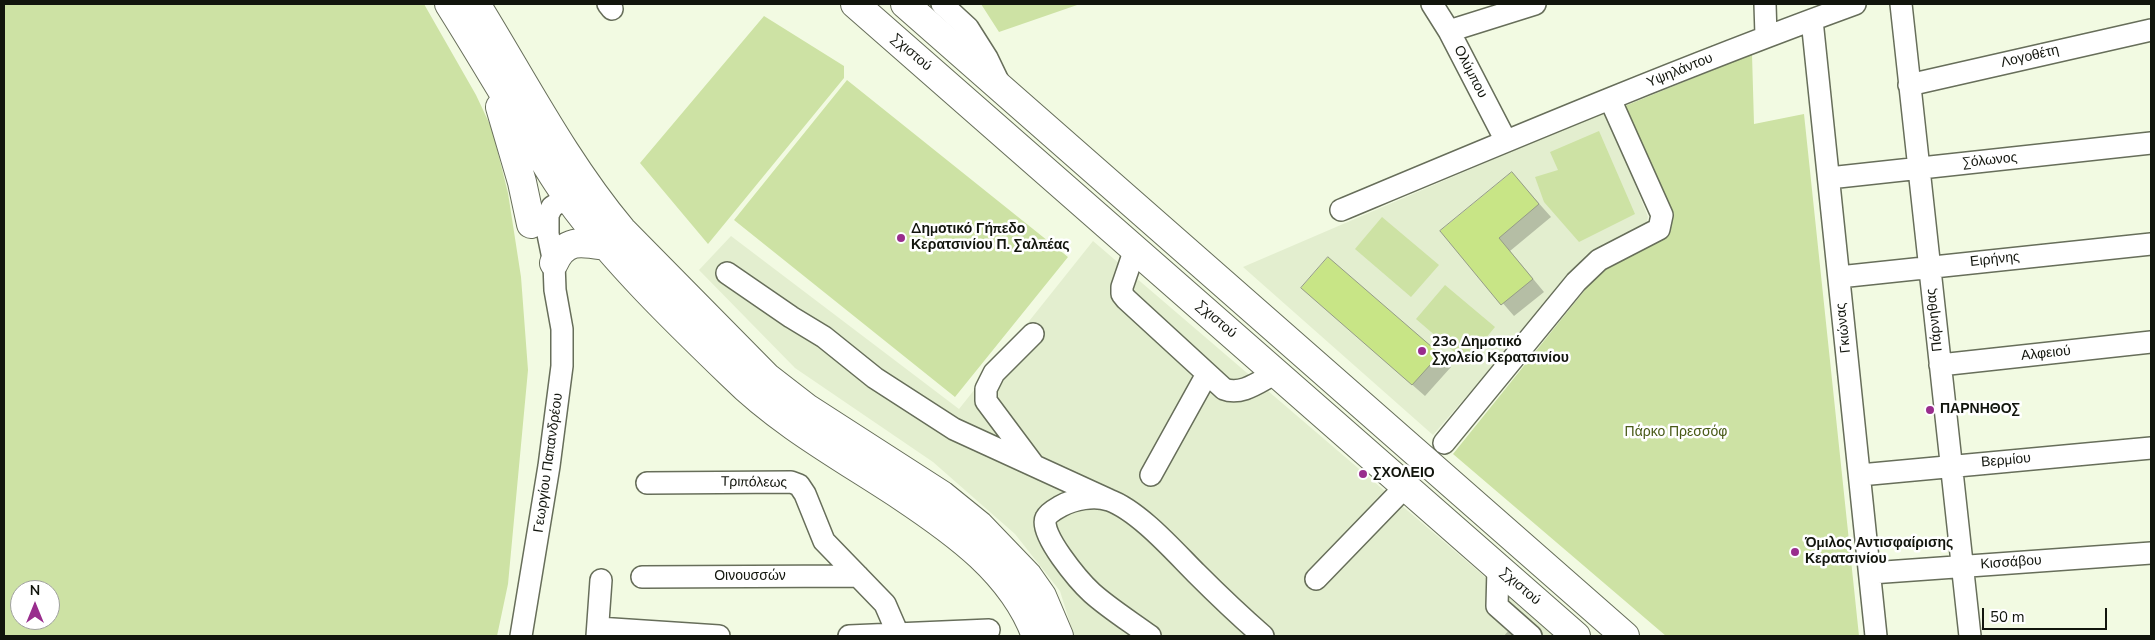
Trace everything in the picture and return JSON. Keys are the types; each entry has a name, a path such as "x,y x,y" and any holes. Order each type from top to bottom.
{"main road":[{"path":"449,4 567,197 605,246 716,360 759,400 928,514 967,543 984,559 1012,592 1025,612 1036,636"},
{"path":"476,4 573,163 603,207 622,230 766,377 807,408 942,495 979,525 1022,570 1038,590 1055,623 1059,636"},
{"name":"Σχιστού","path":"855,4 1576,636"},
{"path":"905,4 1624,636"},
{"path":"487,65 514,152 531,224"},
{"path":"555,276 565,247 585,242 605,246"}],"street":[{"path":"942,4 968,28 987,58 1002,90"},
{"name":"Ολύμπου","path":"1432,4 1449,31 1506,141"},
{"path":"1449,31 1535,4"},
{"path":"1765,4 1766,36"},
{"name":"Υψηλάντου","path":"1341,210 1766,36 1856,4"},
{"name":"Πάρνηθας","path":"1901,4 1970,636"},
{"name":"Γκιώνας","path":"1812,20 1871,573 1876,636"},
{"name":"Λογοθέτη","path":"1909,84 2151,30"},
{"path":"1444,443 1582,276 1599,260 1659,229 1662,215 1610,99"},
{"name":"Σόλωνος","path":"1829,178 2151,143"},
{"name":"Γεωργίου Παπανδρέου","path":"549,169 537,176 532,186 531,224 555,276"},
{"name":"Γεωργίου Παπανδρέου","path":"521,636 550,458 562,366 562,329 548,234 548,215 552,207 567,197"},
{"name":"Ειρήνης","path":"1839,276 2151,244"},
{"path":"1135,249 1122,287 1122,294 1224,389 1235,392 1244,390 1276,373"},
{"path":"727,273 791,318 824,337 875,378 954,429 1109,500 1132,514 1157,534 1232,609 1262,636"},
{"path":"1033,334 994,373 986,389 986,401 1033,464"},
{"name":"Αλφειού","path":"1940,365 2151,342"},
{"path":"1151,474 1207,374"},
{"name":"Βερμίου","path":"1860,475 2151,448"},
{"name":"Τριπόλεως","path":"647,483 791,482 799,485 805,494 824,541 884,604 898,634"},
{"path":"1316,579 1405,487"},
{"path":"1109,500 1093,498 1065,504 1052,511 1045,519 1045,530 1056,550 1092,592 1150,636"},
{"name":"Κισσάβου","path":"1871,573 2151,553"},
{"path":"1498,568 1497,606 1531,636"},
{"name":"Οινουσσών","path":"642,577 858,576"},
{"path":"601,580 597,632 719,636"},
{"path":"849,636 935,635 989,630"}],"shaded area":[{"name":"23o Δημοτικό Σχολείο Κερατσινίου","path":"1606,111 1648,217 1645,229 1594,249 1433,435 1243,267"},
{"path":"731,236 959,409 1093,241 1554,636 1074,636 1060,591 1015,534 933,462 795,368 699,270"}],"green space":[{"path":"4,4 424,4 476,95 492,129 508,193 521,277 528,370 508,584 497,636 4,636"},
{"path":"981,4 1080,4 999,32"},
{"path":"764,16 844,66 844,78 708,244 640,163"},
{"name":"Πάρκο Πρεσσόφ","path":"1752,54 1754,124 1804,114 1859,636 1666,636 1453,454 1601,270 1670,222 1625,106"},
{"name":"Δημοτικό Γήπεδο Κερατσινίου Π. Σαλπέας","path":"847,80 1068,257 955,397 734,220"},
{"path":"1599,131 1635,214 1579,242 1544,202 1535,177 1558,170 1550,152"},
{"path":"1382,217 1439,265 1411,297 1355,249"},
{"path":"1445,285 1495,327 1466,362 1416,319"}],"building":[{"path":"1512,172 1539,204 1499,238 1533,279 1501,305 1440,231"},
{"path":"1328,257 1440,354 1412,385 1301,288"}],"place":[{"name":"Δημοτικό Γήπεδο Κερατσινίου Π. Σαλπέας","path":"901,238"},
{"name":"23o Δημοτικό Σχολείο Κερατσινίου","path":"1422,351"},
{"name":"ΠΑΡΝΗΘΟΣ","path":"1930,410"},
{"name":"ΣΧΟΛΕΙΟ","path":"1363,474"},
{"name":"Όμιλος Αντισφαίρισης Κερατσινίου","path":"1795,552"}]}
